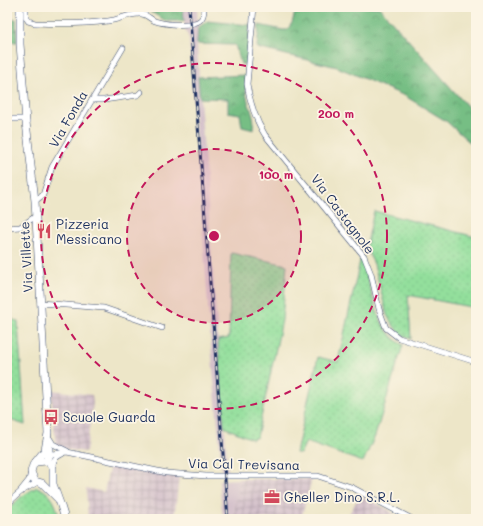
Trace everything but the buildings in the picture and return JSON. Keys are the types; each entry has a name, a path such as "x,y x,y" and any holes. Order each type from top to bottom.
{"street":[{"name":"Via Villette","path":"20,7 20,44 26,122 35,201 40,303 50,445 46,461"},
{"path":"26,7 26,17 28,21 35,23 113,21 131,15 142,14 167,24 191,24 200,20 203,16 204,7"},
{"name":"Via Castagnole","path":"254,7 247,84 249,97 259,124 265,135 364,256 371,274 378,309 386,328 399,338 476,362"},
{"name":"Via Fonda","path":"35,201 43,195 52,167 123,48"},
{"path":"92,100 132,96 138,95 141,92"},
{"path":"7,118 23,119 26,122"},
{"path":"7,228 20,227 36,216"},
{"path":"40,303 104,308 162,328"},
{"name":"Via Villette","path":"30,472 31,468 45,450 48,433"},
{"name":"Via Cal Trevisana","path":"48,433 53,444 68,453 167,473 206,476 318,476 351,487 412,519"},
{"path":"36,462 46,461 52,454 68,453"},
{"path":"65,519 53,484 53,462 54,459 68,453"},
{"path":"20,491 49,481 53,474 51,465 46,461"},
{"path":"30,472 32,478 57,498"},
{"path":"7,506 29,480 30,472"}],"shaded area":[{"path":"183,7 197,7 197,44 201,112 228,472 222,472 210,334 189,38 185,30"},
{"path":"51,390 92,395 93,403 86,452 56,448"},
{"path":"110,465 179,477 174,519 88,519 86,488 104,492"},
{"path":"240,479 312,479 301,519 233,519"},
{"path":"240,479 233,519 223,519 219,480"},
{"path":"360,495 389,510 400,519 346,519"}],"green space":[{"path":"154,7 183,7 184,21 166,21 149,11"},
{"path":"299,7 379,7 476,116 476,148 446,121 405,96 337,67 257,48 259,25 287,30 292,23 296,9"},
{"path":"7,19 16,19 17,42 7,42"},
{"path":"207,21 250,25 247,64 241,64 235,45 197,44 198,28"},
{"path":"246,75 246,95 253,118 254,130 242,127 240,114 228,112 228,99 200,98 198,77"},
{"path":"374,211 476,237 476,308 408,295 411,339 400,333 387,315 374,264 366,248"},
{"path":"231,253 287,265 282,320 257,437 252,439 224,427 218,340 229,338"},
{"path":"361,256 375,306 382,324 395,339 403,345 375,436 363,462 306,442 300,454 296,453 318,357 338,362"},
{"path":"10,318 18,322 25,425 7,419 7,328"},
{"path":"37,487 47,492 53,500 60,519 7,519 10,509 14,504"}],"railway":[{"path":"189,7 228,519"}],"place":[{"name":"Pizzeria Messicano","path":"44,231"},
{"name":"Scuole Guarda","path":"51,417"},
{"name":"Gheller Dino S.R.L.","path":"272,497"}]}
